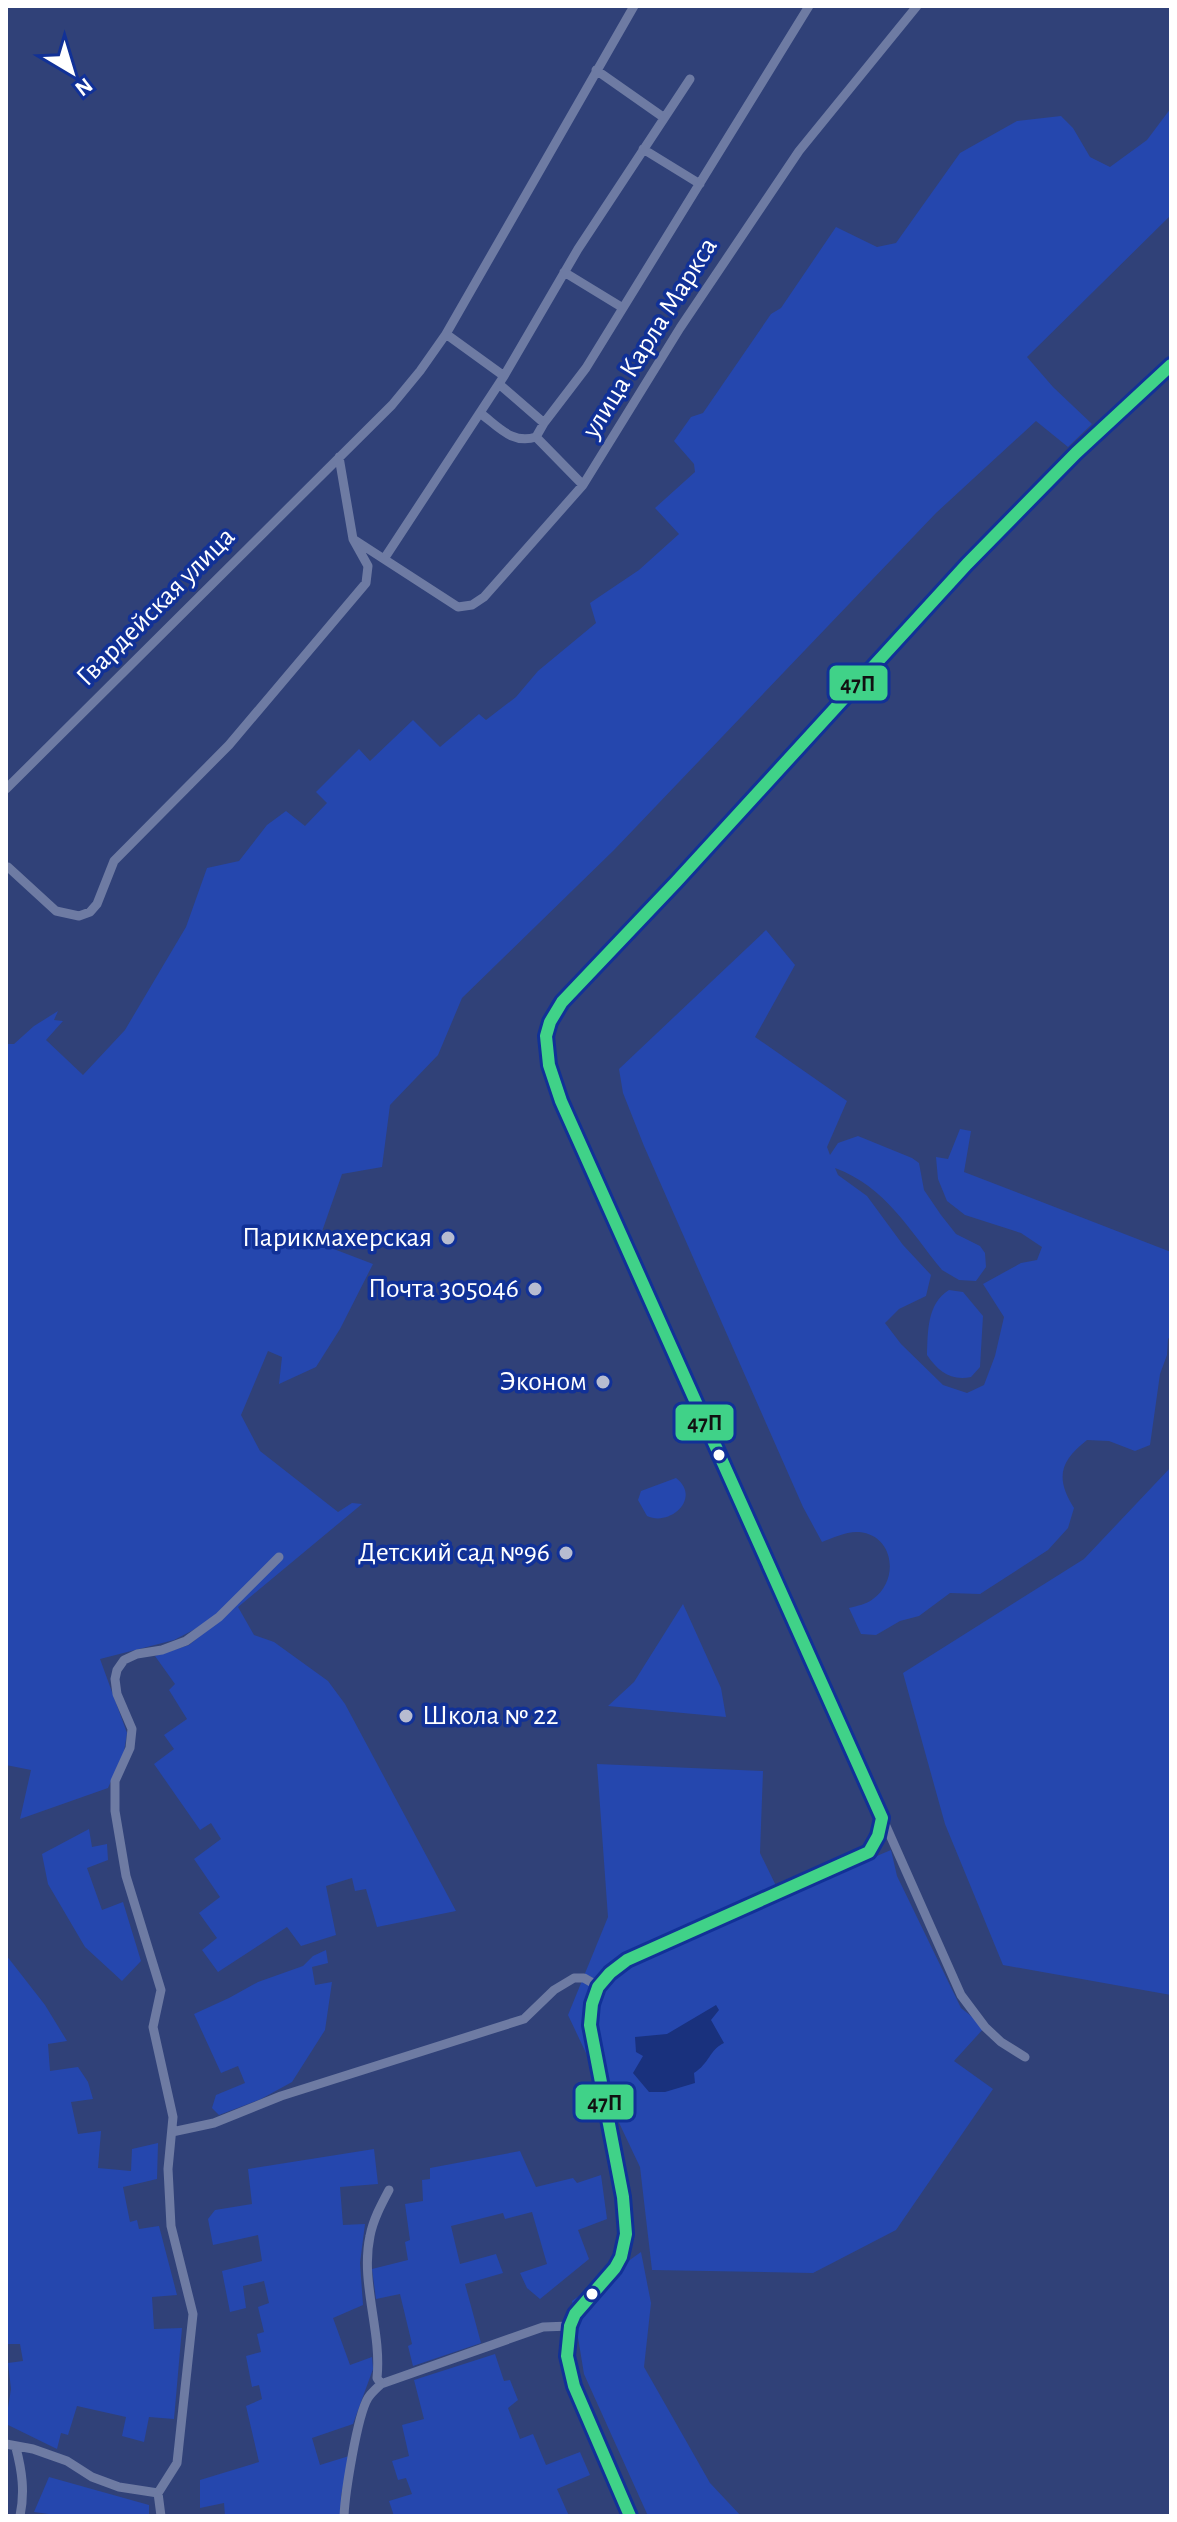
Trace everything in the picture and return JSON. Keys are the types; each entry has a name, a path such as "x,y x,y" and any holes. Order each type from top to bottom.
{"street":[{"path":"8,867 56,911 79,916 90,912 97,904 114,861 229,745 366,583 368,566 353,539 339,457 392,405 446,334 634,6"},
{"name":"улица Карла Маркса","path":"536,437 586,368 809,6"},
{"name":"улица Карла Маркса","path":"353,539 458,607 472,605 484,597 583,485 680,328 799,151 917,6"},
{"path":"596,70 663,117"},
{"path":"384,559 501,380 564,272 690,79"},
{"path":"643,149 700,184"},
{"path":"564,272 623,308"},
{"path":"446,334 501,380 544,423"},
{"path":"1025,2057 985,2027 961,1995 591,1166 550,1069 545,1037 549,1022 562,1002 967,564 1076,453 1171,365"},
{"path":"480,413 514,439 536,437 583,485"},
{"name":"Гвардейская улица","path":"6,789 339,457"},
{"path":"161,2516 158,2493 177,2463 193,2314 171,2226 168,2169 173,2117 153,2027 161,1990 126,1876 115,1811 115,1781 130,1748 132,1729 117,1694 115,1679 124,1660 186,1641 219,1617 279,1557"},
{"path":"630,2516 574,2386 567,2356 570,2326 582,2304 615,2268 626,2234 623,2197 590,2025 591,2005 598,1986 610,1971 627,1960 869,1852 881,1830 882,1818 878,1806"},
{"path":"172,2132 214,2123 281,2096 524,2019 554,1990 574,1978 584,1978 598,1986"},
{"path":"381,2384 377,2378 377,2331 368,2258 370,2235 389,2190"},
{"path":"344,2516 344,2495 363,2413 368,2398 381,2384 543,2327 570,2326"},
{"path":"11,2446 33,2449 67,2461 92,2477 119,2487 158,2493"},
{"path":"11,2446 22,2468 24,2499 20,2516"}],"shaded area":[{"path":"1171,108 1171,215 1027,357 1092,424 1068,447 1036,421 936,513 614,850 462,998 438,1055 390,1105 382,1167 342,1174 318,1243 373,1264 340,1329 316,1367 279,1384 282,1357 268,1351 241,1415 260,1451 338,1512 352,1503 362,1504 238,1607 254,1635 274,1642 328,1681 345,1704 456,1911 377,1927 366,1889 355,1891 352,1878 326,1886 336,1935 301,1946 287,1927 218,1972 202,1950 217,1938 199,1913 220,1897 194,1859 221,1839 211,1823 200,1830 154,1764 174,1749 164,1735 187,1719 169,1690 175,1684 155,1656 189,1645 232,1610 174,1640 100,1659 127,1733 124,1752 108,1788 20,1819 31,1770 6,1765 6,1044 14,1044 34,1026 58,1011 54,1020 63,1021 46,1040 83,1075 125,1030 186,927 207,868 239,861 267,825 286,811 305,826 327,803 316,792 359,749 370,761 413,720 440,747 479,714 486,720 516,697 538,671 596,623 590,603 639,570 679,534 655,508 695,472 694,464 674,441 691,417 703,413 836,227 877,247 896,243 960,153 1017,121 1061,116 1073,128 1090,157 1110,167 1147,140"},
{"path":"766,930 795,965 755,1037 847,1101 827,1147 830,1155 838,1143 858,1136 912,1158 919,1163 924,1190 941,1215 956,1234 980,1246 985,1253 986,1267 976,1281 959,1280 942,1270 883,1198 853,1176 835,1168 838,1175 867,1196 903,1245 931,1275 926,1296 899,1309 885,1323 901,1344 943,1385 967,1393 984,1385 1004,1317 983,1284 1021,1263 1037,1260 1042,1247 1021,1233 965,1215 947,1201 938,1179 936,1157 948,1159 960,1129 971,1131 964,1172 1171,1252 1171,1335 1160,1374 1150,1445 1135,1451 1109,1441 1087,1440 1071,1455 1063,1471 1064,1488 1074,1508 1068,1528 1048,1550 980,1594 950,1593 919,1616 900,1621 876,1635 861,1634 849,1608 868,1602 882,1591 890,1570 886,1550 871,1535 859,1532 822,1542 803,1507 644,1146 623,1093 619,1069"},
{"path":"949,1290 963,1292 983,1316 980,1367 971,1377 957,1378 945,1374 927,1355 933,1310"},
{"path":"1171,1467 1171,1995 1003,1965 945,1824 903,1673 1084,1559"},
{"path":"676,1478 686,1494 680,1509 665,1518 647,1516 638,1500 641,1491"},
{"path":"683,1604 721,1688 726,1717 608,1706 634,1682"},
{"path":"597,1764 763,1771 760,1853 781,1896 891,1850 897,1876 961,2008 985,2027 954,2061 993,2089 896,2230 813,2273 652,2270 640,2167 568,2015 608,1917"},
{"path":"89,1829 92,1847 107,1844 108,1860 87,1868 102,1910 123,1902 141,1961 122,1981 85,1947 48,1884 42,1854"},
{"path":"326,1950 328,1963 312,1967 315,1985 332,1982 325,2030 292,2082 261,2099 219,2115 212,2108 216,2095 245,2083 238,2066 221,2073 194,2014 258,1982 303,1966 313,1956"},
{"path":"6,1955 45,2005 67,2041 48,2044 50,2071 78,2067 88,2082 93,2099 71,2102 78,2134 101,2131 98,2168 131,2171 132,2149 158,2143 157,2179 123,2187 130,2222 137,2220 139,2229 159,2226 177,2295 152,2297 154,2329 182,2328 174,2419 149,2417 144,2442 122,2436 126,2417 77,2406 68,2435 61,2433 57,2449 6,2424 11,2389 8,2363 23,2361 20,2344 6,2344"},
{"path":"716,2005 719,2010 711,2020 724,2043 694,2073 695,2083 665,2092 649,2092 633,2073 643,2056 636,2052 635,2037 667,2034"},
{"path":"374,2149 378,2184 340,2187 343,2225 365,2224 360,2263 363,2305 333,2318 350,2365 372,2357 373,2369 353,2424 312,2438 320,2465 349,2456 341,2496 341,2516 225,2516 224,2503 200,2508 200,2480 259,2462 246,2406 262,2399 259,2385 252,2387 246,2356 261,2352 257,2334 264,2332 258,2307 269,2303 264,2281 243,2286 246,2308 230,2312 222,2271 262,2261 258,2235 213,2245 208,2219 215,2210 252,2204 248,2169"},
{"path":"520,2151 536,2187 573,2178 577,2183 601,2175 607,2219 578,2230 589,2259 540,2299 527,2288 520,2273 547,2264 532,2212 505,2219 503,2213 451,2226 460,2264 496,2254 503,2273 465,2284 481,2343 413,2366 408,2346 412,2344 400,2294 376,2299 372,2269 408,2260 405,2242 410,2240 405,2204 423,2201 422,2180 430,2179 430,2168"},
{"path":"641,2252 651,2303 644,2367 710,2483 741,2516 648,2516 584,2374 572,2301"},
{"path":"495,2354 504,2381 510,2380 518,2400 508,2408 520,2439 533,2434 546,2465 580,2452 590,2475 557,2489 569,2516 394,2516 389,2501 412,2494 406,2478 398,2480 392,2461 409,2456 402,2425 424,2419 414,2380"},
{"path":"49,2477 149,2505 149,2516 63,2516 34,2512"}],"transit line":[{"name":"47П","path":"630,2516 574,2386 567,2356 570,2326 575,2314 615,2268 626,2234 623,2197 590,2025 598,1987 627,1960 869,1852 878,1836 882,1818 561,1101 549,1065 546,1036 562,1002 967,564 1076,453 1171,365"}],"place":[{"name":"Парикмахерская","path":"448,1238"},
{"name":"Почта 305046","path":"535,1289"},
{"name":"Эконом","path":"603,1382"},
{"name":"Детский сад №96","path":"566,1553"},
{"name":"Школа № 22","path":"406,1716"}]}
